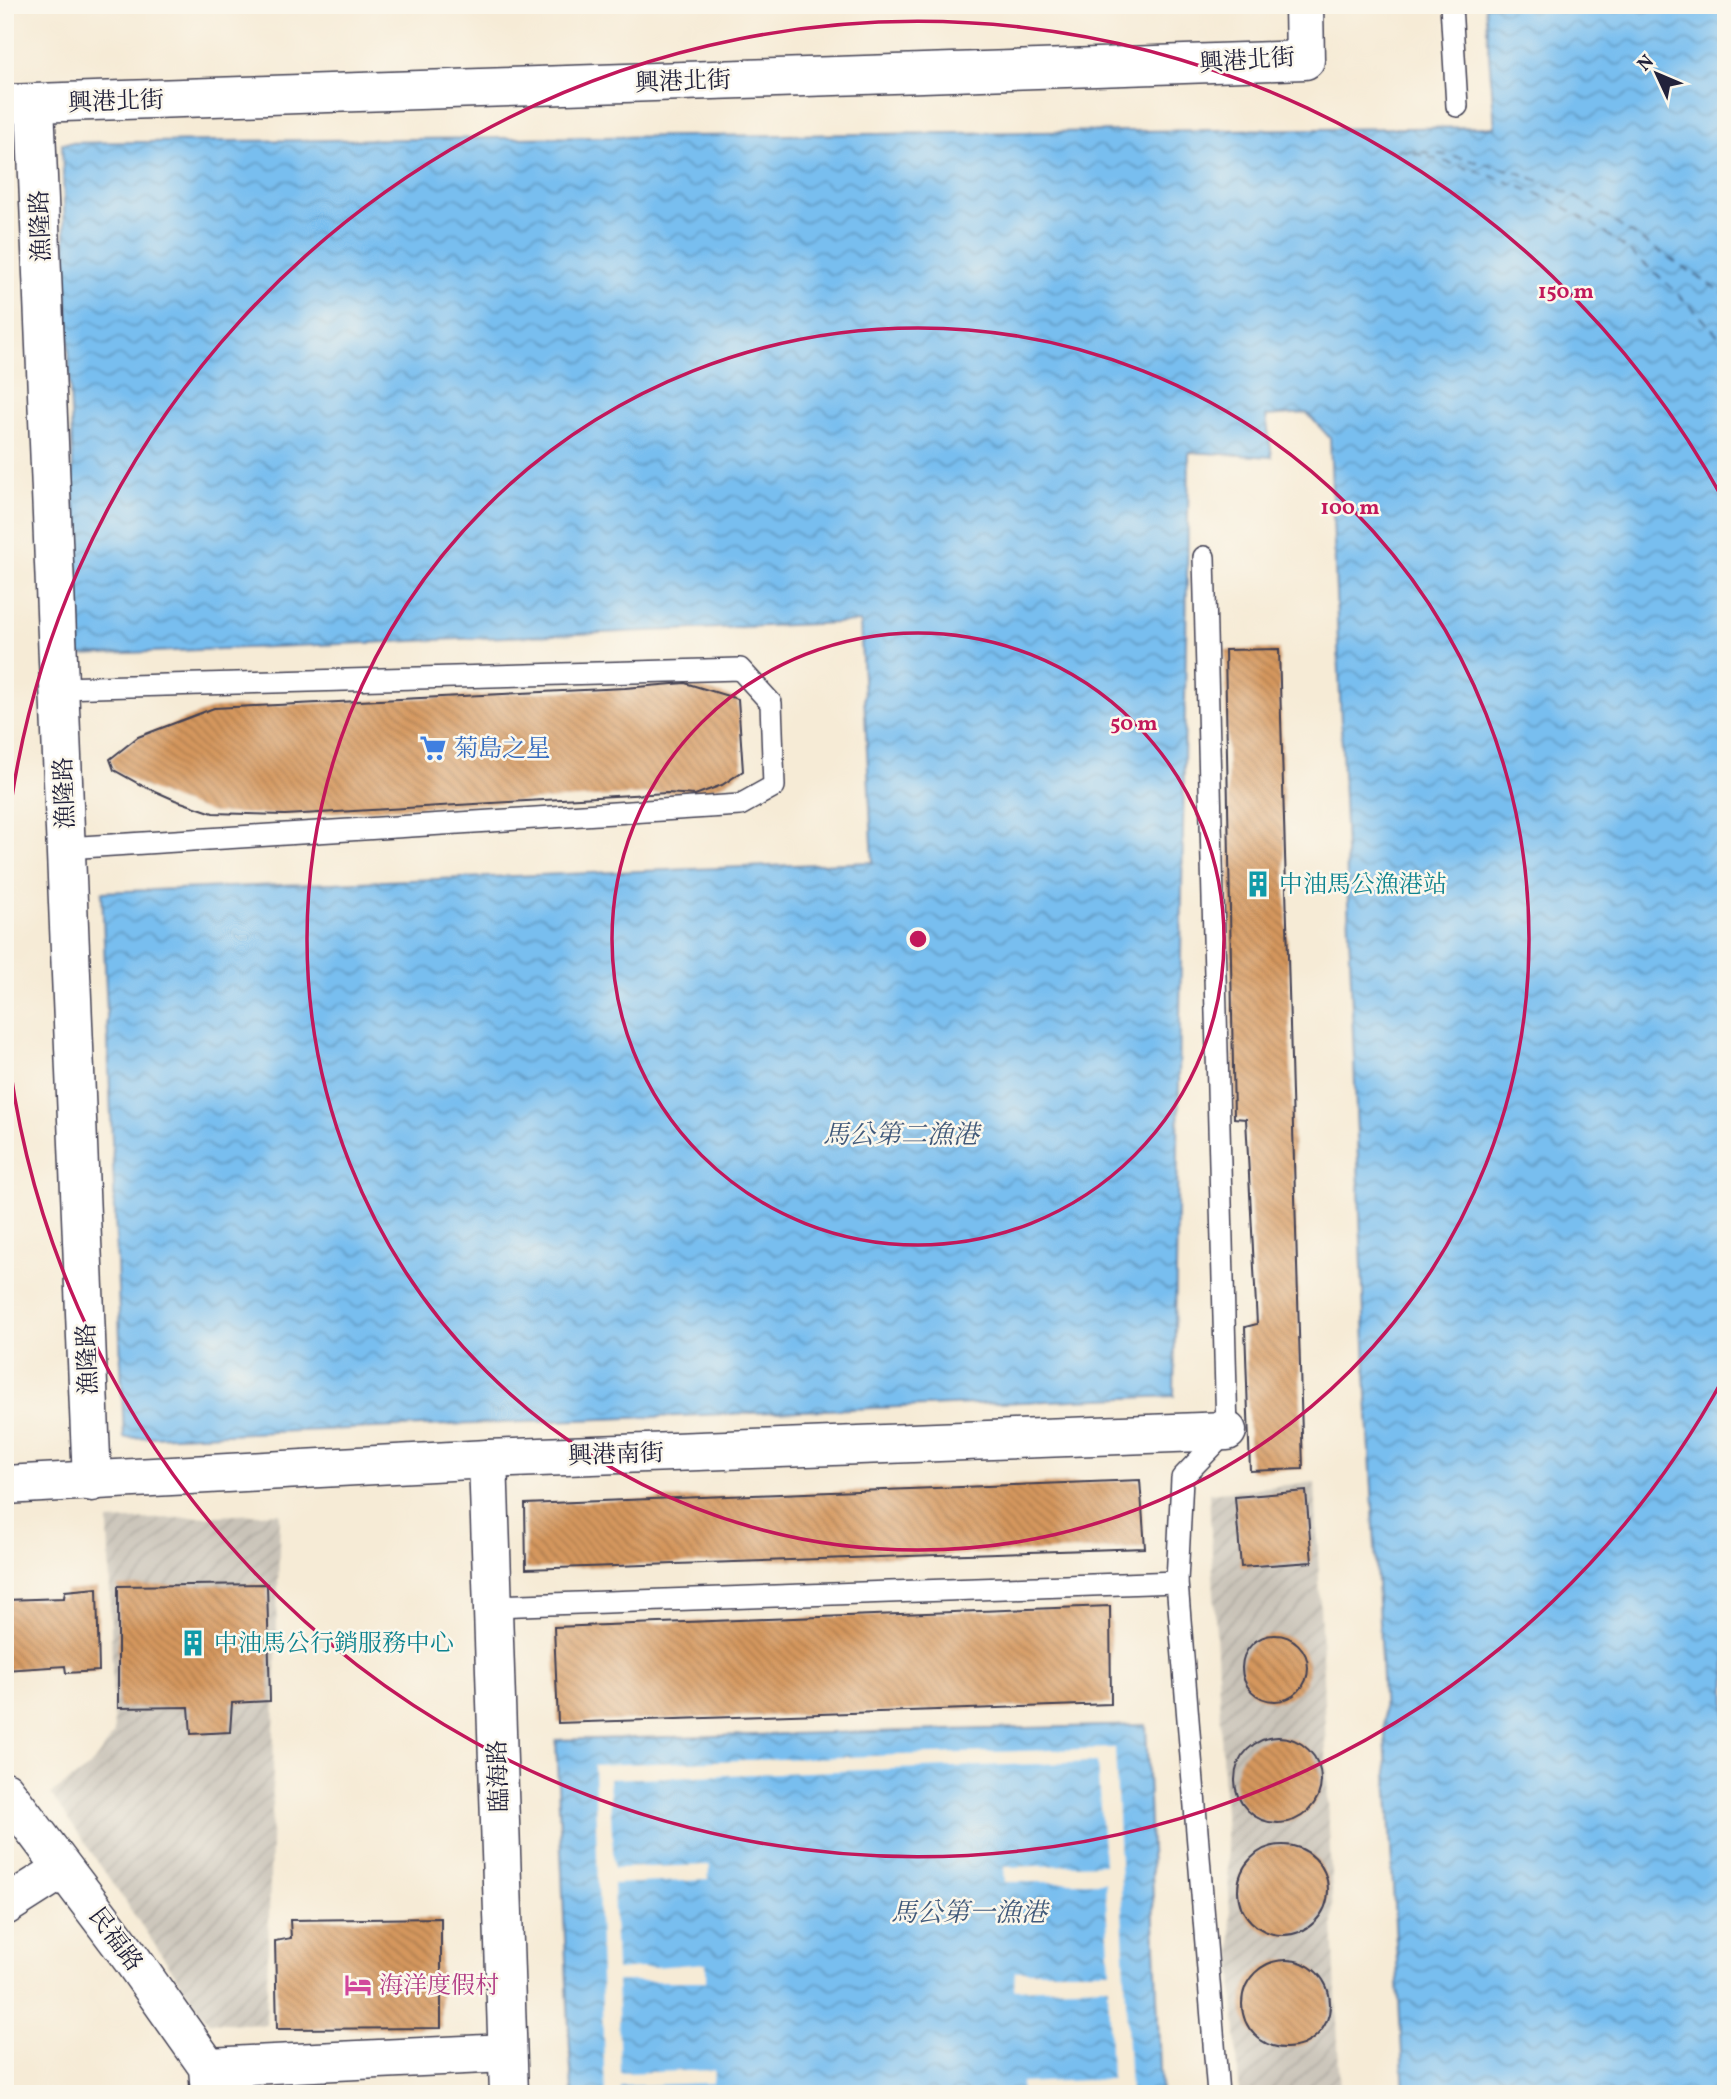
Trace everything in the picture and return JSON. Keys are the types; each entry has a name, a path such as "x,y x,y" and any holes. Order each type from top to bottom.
{"street":[{"name":"興港北街","path":"20,104 1305,60 1304,5"},
{"name":"漁隆路","path":"20,104 59,688 92,1482"},
{"name":"興港南街","path":"5,1485 488,1459 1227,1431"},
{"name":"臨海路","path":"488,1459 509,2094"},
{"name":"民福路","path":"5,1791 131,1958 209,2080"},
{"path":"5,1906 63,1869"},
{"path":"209,2080 507,2053"}],"lane":[{"path":"1451,5 1457,106"},
{"path":"1204,557 1227,1431 1182,1478 1177,1582 1218,2094"},
{"path":"59,688 740,669 771,703 774,786 740,805 66,848"},
{"path":"492,1606 1177,1582"}],"shaded area":[{"path":"1315,1482 1340,2094 1239,2094 1209,1493"},
{"name":"中油馬公行銷服務中心","path":"280,1513 266,2025 208,2022 51,1794 90,1767 114,1734 108,1521"}],"water":[{"name":"馬公第二漁港","path":"1485,5 1726,5 1726,2094 1404,2094 1367,1395 1330,438 1307,413 1266,416 1272,457 1189,452 1174,1396 124,1438 102,892 873,862 860,622 79,655 62,143 1495,127"},
{"name":"馬公第一漁港","path":"1146,1725 1161,2094 572,2094 556,1740"}],"pier":[{"path":"1115,1748 1130,2094 1022,2094 1021,2083 1111,2079 1108,1986 1014,1989 1015,1971 1110,1971 1105,1882 1005,1882 1004,1867 1104,1864 1097,1762 609,1779 614,1868 710,1865 708,1880 613,1884 616,1970 706,1963 706,1981 617,1981 620,2073 714,2070 713,2083 620,2086 620,2094 605,2094 594,1765"}],"building":[{"name":"中油馬公漁港站","path":"1279,649 1303,1469 1250,1471 1245,1327 1257,1324 1246,1119 1234,1118 1225,650"},
{"name":"菊島之星","path":"685,683 738,699 743,771 722,785 695,795 667,793 285,815 213,813 141,785 114,770 110,759 138,737 214,708"},
{"path":"1140,1480 1145,1548 526,1569 525,1504"},
{"path":"1306,1491 1312,1562 1241,1567 1235,1497"},
{"name":"中油馬公行銷服務中心","path":"267,1584 270,1701 232,1703 230,1732 191,1734 189,1707 118,1708 118,1586"},
{"path":"97,1588 99,1671 66,1673 65,1666 5,1670 5,1600 64,1598 65,1591"},
{"path":"1110,1606 1111,1704 558,1723 554,1627"},
{"path":"1268,1635 1282,1635 1294,1640 1303,1649 1308,1668 1306,1681 1299,1692 1282,1701 1268,1701 1256,1696 1247,1687 1242,1675 1242,1661 1247,1649 1256,1640"},
{"path":"1278,1737 1295,1740 1309,1749 1318,1763 1321,1780 1318,1797 1309,1811 1295,1820 1278,1823 1261,1820 1247,1811 1238,1797 1235,1780 1238,1763 1247,1749 1261,1740"},
{"path":"1274,1845 1292,1845 1308,1852 1321,1865 1328,1881 1328,1899 1321,1915 1308,1928 1292,1935 1274,1935 1258,1928 1245,1915 1238,1899 1238,1881 1245,1865 1258,1852"},
{"name":"海洋度假村","path":"441,1918 441,2028 277,2029 275,1941 291,1938 290,1920"},
{"path":"1286,1960 1303,1964 1317,1973 1326,1987 1330,2004 1326,2021 1317,2035 1303,2044 1286,2048 1269,2044 1255,2035 1246,2021 1242,2004 1246,1987 1255,1973 1269,1964"},
{"path":"1300,2089 1313,2094 1277,2094 1287,2090"}],"ferry route":[{"path":"1398,149 1467,168 1518,186 1587,221 1638,258 1684,300 1726,344"},
{"path":"1406,150 1453,156 1517,172 1571,194 1726,295"}],"place":[{"name":"菊島之星","path":"433,748"},
{"name":"中油馬公漁港站","path":"1258,884"},
{"name":"中油馬公行銷服務中心","path":"193,1643"},
{"name":"海洋度假村","path":"358,1985"}]}
